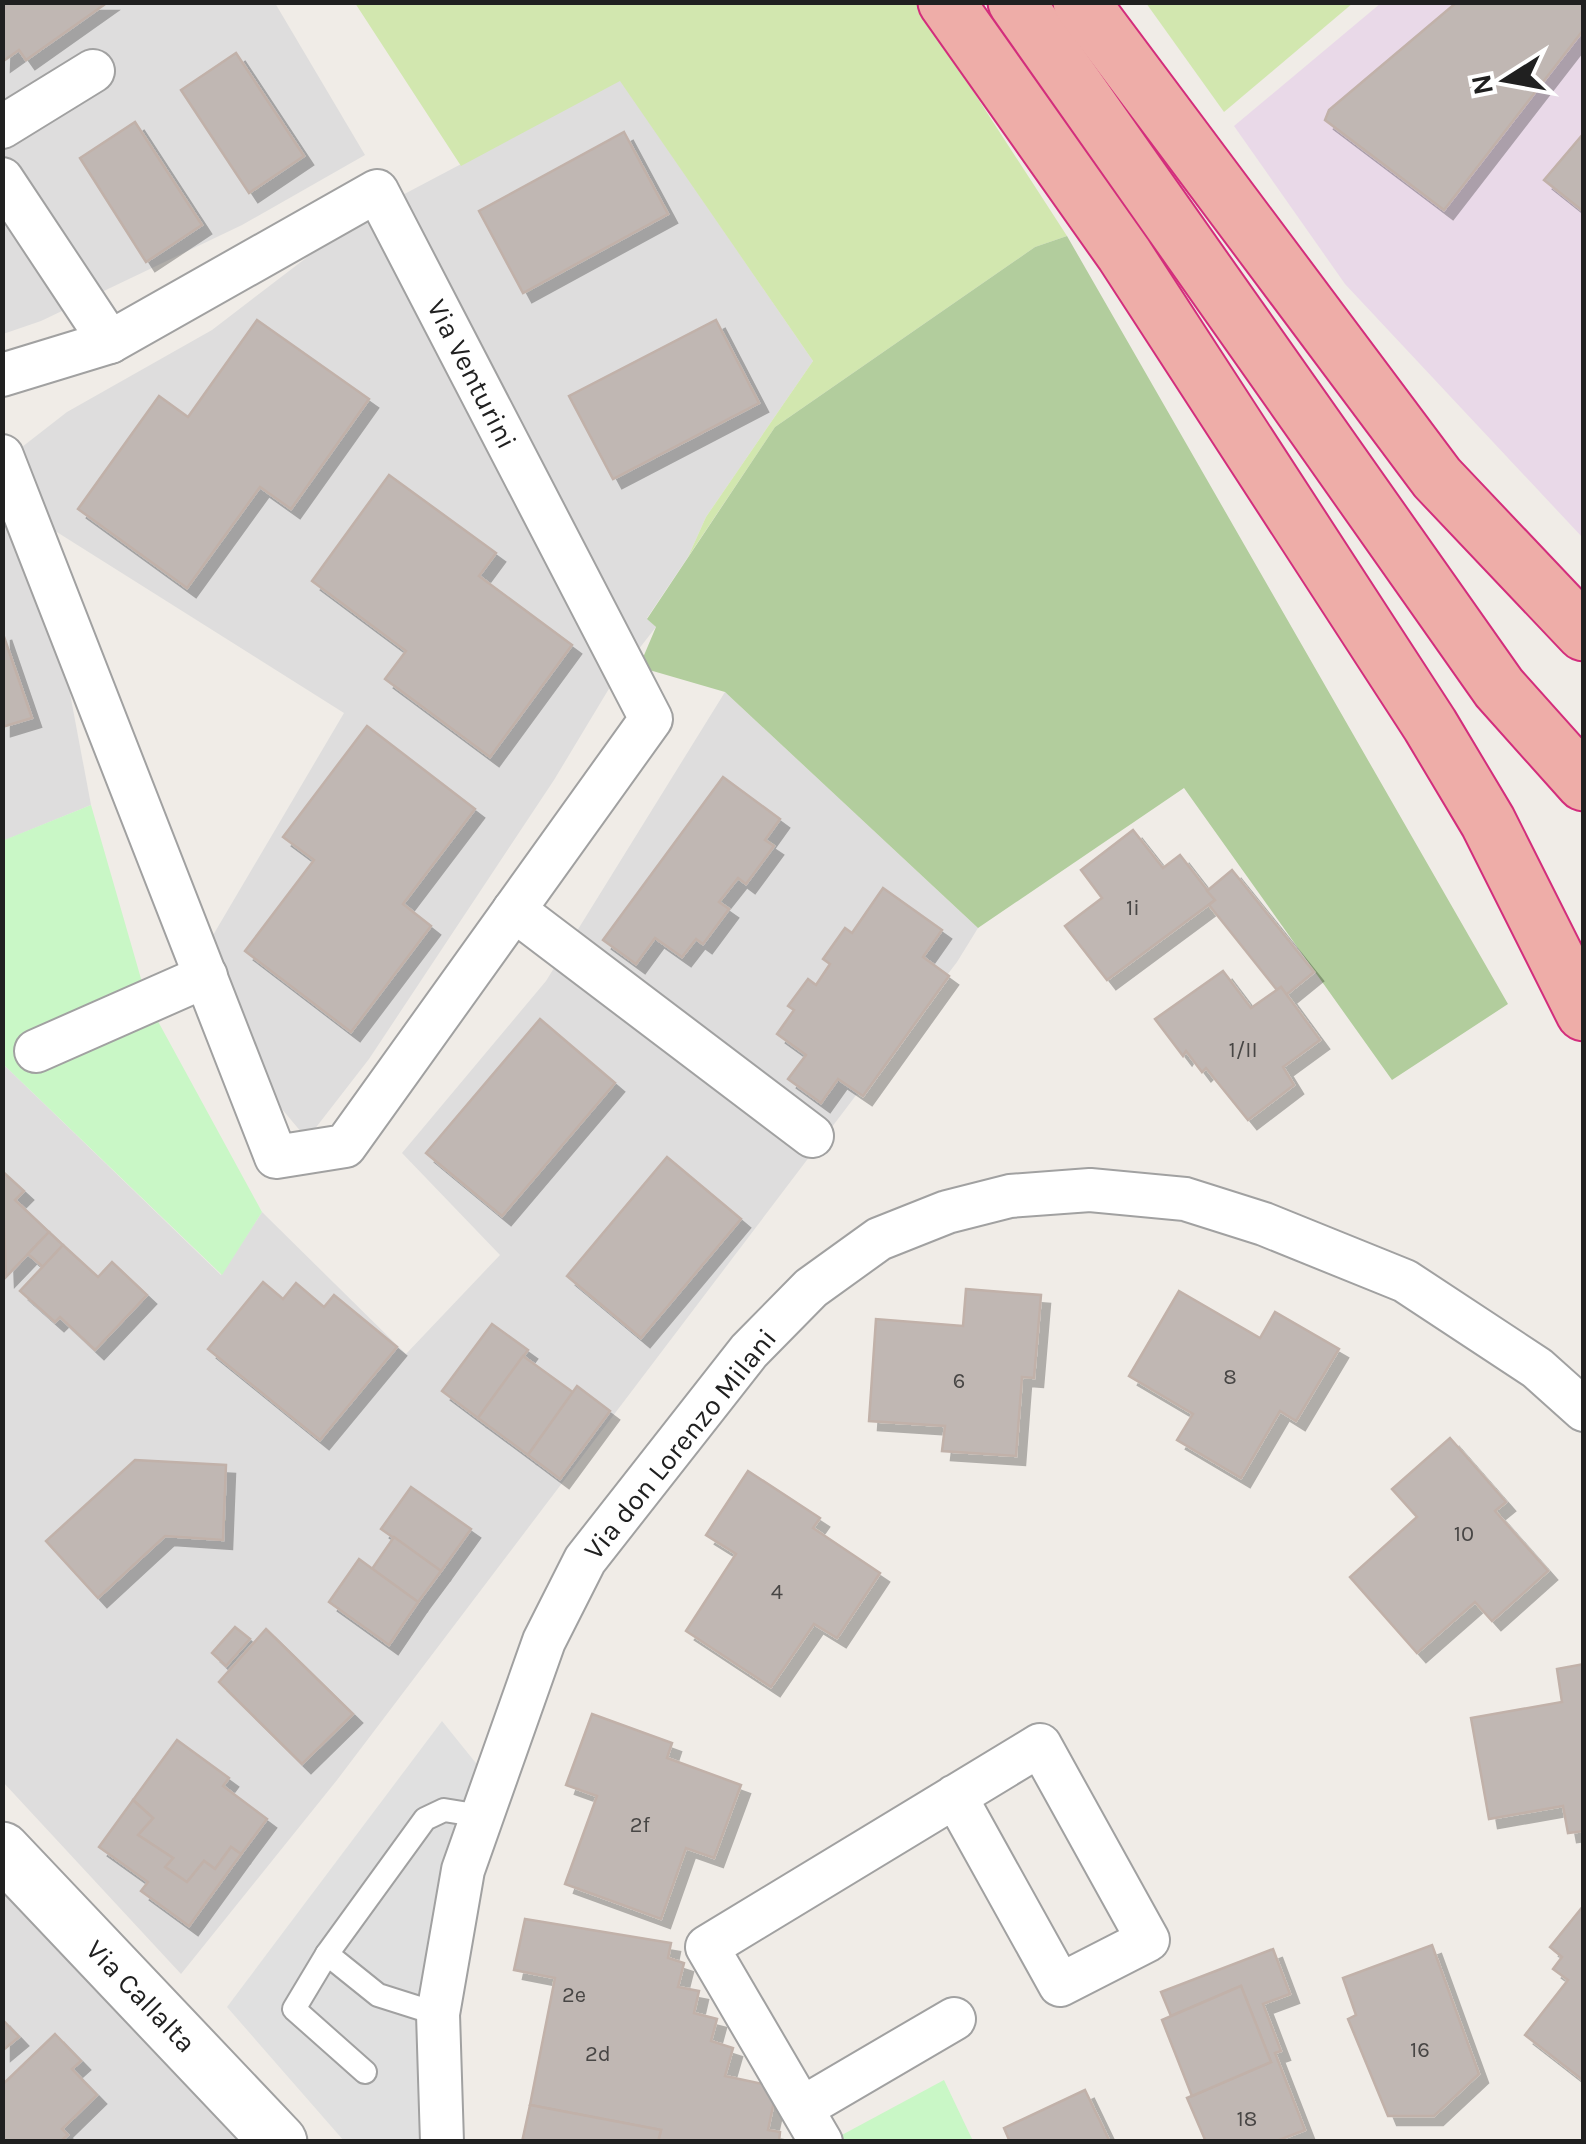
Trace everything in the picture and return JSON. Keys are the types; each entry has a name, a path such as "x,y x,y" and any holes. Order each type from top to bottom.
{"highway":[{"path":"946,2 1124,254 1430,725 1488,822 1584,1013"},
{"path":"1016,2 1499,688 1584,783"},
{"path":"1081,2 1437,478 1584,633"}],"street":[{"path":"2,127 94,70"},
{"path":"2,179 110,342"},
{"name":"Via Venturini","path":"2,375 110,342 376,191 652,719 345,1146 276,1157 2,456"},
{"path":"514,910 812,1136"},
{"path":"36,1051 206,976"},
{"name":"Via don Lorenzo Milani","path":"442,2142 438,2014 463,1870 544,1642 585,1560 749,1350 811,1288 879,1239 947,1212 1010,1196 1090,1190 1185,1199 1405,1281 1537,1368 1584,1410"},
{"path":"954,2019 811,2125 707,1947 955,1796 1040,1745 1148,1940 1060,1985 955,1796"},
{"name":"Via Callalta","path":"2,1850 279,2142"}],"lane":[{"path":"365,2072 294,2009 327,1954 425,1819 444,1810 481,1816"},
{"path":"327,1954 378,1995 438,2014"}],"shaded area":[{"path":"2,3 275,3 365,155 242,225 41,321 3,334"},
{"path":"1381,3 1583,3 1583,538 1345,284 1234,126"},
{"path":"620,80 813,361 706,517 688,557 647,618 656,627 613,682 554,780 369,1059 307,1139 266,1090 209,942 344,713 52,529 22,447 67,412 212,330 357,219"},
{"path":"2,506 69,688 91,805 3,841"},
{"path":"725,692 978,928 957,962 337,1780 181,1974 3,1782 3,1064 221,1275 262,1212 406,1354 500,1255 402,1153 546,981"},
{"path":"442,1721 492,1783 463,1870 442,2141 344,2141 227,2007"},
{"path":"2,1877 266,2141 3,2141"}],"green space":[{"path":"355,3 916,3 1067,236 1035,247 775,427 688,557 706,517 813,361 620,81 461,166"},
{"path":"1146,3 1353,3 1224,112"},
{"path":"1067,236 1508,1004 1392,1080 1184,788 978,928 725,692 639,667 656,627 647,619 775,427 1035,247"},
{"path":"91,805 148,1003 262,1212 222,1275 3,1064 2,841"},
{"path":"944,2080 973,2141 842,2142 840,2136"}],"building":[{"path":"4,2 108,2 26,60 19,50 2,62"},
{"path":"1457,2 1584,2 1584,29 1444,210 1325,120 1329,110"},
{"path":"236,53 304,156 249,193 181,90"},
{"path":"135,122 202,225 146,262 80,158"},
{"path":"624,132 668,214 523,293 479,211"},
{"path":"1584,133 1584,212 1544,180"},
{"path":"257,320 369,399 291,509 260,487 187,588 78,509 159,396 188,417"},
{"path":"716,320 759,403 613,479 569,396"},
{"path":"389,475 496,553 479,576 572,645 490,757 385,679 406,651 312,581"},
{"path":"2,631 32,718 2,727"},
{"path":"367,726 475,809 403,904 431,926 351,1032 245,951 314,860 283,837"},
{"path":"723,777 780,819 765,840 774,846 746,884 738,878 719,902 729,909 703,944 696,939 682,957 655,938 636,964 603,940"},
{"path":"1133,830 1163,868 1180,855 1215,900 1107,980 1065,926 1102,898 1081,870"},
{"path":"1232,870 1314,972 1286,995 1281,987 1277,990 1209,905 1215,900 1207,891"},
{"path":"883,888 942,930 923,957 949,976 863,1096 838,1079 821,1103 788,1079 806,1055 777,1034 794,1010 788,1006 808,979 816,985 830,964 823,959 845,928 852,933"},
{"path":"1223,971 1251,1008 1281,987 1320,1040 1283,1067 1294,1085 1248,1120 1206,1068 1202,1072 1186,1051 1183,1056 1155,1019"},
{"path":"540,1019 615,1083 502,1216 426,1153"},
{"path":"667,1157 741,1219 641,1338 567,1276"},
{"path":"2,1171 24,1191 15,1200 49,1232 6,1277"},
{"path":"49,1232 63,1245 43,1267 28,1254"},
{"path":"63,1245 98,1277 112,1262 147,1295 95,1350 60,1317 55,1322 20,1291"},
{"path":"263,1282 283,1299 296,1283 324,1307 334,1295 397,1347 320,1440 208,1349"},
{"path":"966,1289 1041,1295 1034,1378 1022,1377 1016,1456 942,1451 945,1426 869,1421 876,1319 963,1326"},
{"path":"1179,1291 1260,1338 1275,1312 1339,1349 1296,1421 1280,1411 1241,1478 1177,1440 1193,1414 1129,1376"},
{"path":"492,1324 528,1350 478,1418 442,1391"},
{"path":"523,1356 574,1393 528,1455 478,1418"},
{"path":"577,1386 610,1411 560,1479 528,1455"},
{"path":"1450,1438 1506,1502 1495,1511 1548,1571 1492,1621 1475,1602 1417,1653 1350,1577 1417,1517 1392,1489"},
{"path":"135,1460 226,1465 223,1540 165,1536 98,1598 46,1541"},
{"path":"748,1471 820,1518 813,1528 880,1573 837,1638 814,1624 771,1687 686,1631 736,1554 706,1535"},
{"path":"411,1487 471,1529 441,1571 381,1529"},
{"path":"394,1537 441,1571 418,1602 372,1569"},
{"path":"359,1559 418,1602 389,1645 329,1602"},
{"path":"235,1627 250,1639 226,1666 212,1653"},
{"path":"266,1629 353,1714 302,1764 219,1682"},
{"path":"1584,1664 1584,1831 1568,1833 1563,1806 1489,1819 1471,1718 1562,1702 1557,1669"},
{"path":"592,1714 672,1743 667,1758 741,1785 714,1858 686,1848 661,1919 565,1884 597,1796 566,1785"},
{"path":"177,1740 229,1778 223,1786 267,1819 241,1854 231,1847 215,1869 204,1861 187,1882 165,1867 173,1858 138,1835 153,1818 133,1800"},
{"path":"133,1800 153,1818 138,1835 173,1858 165,1867 187,1882 204,1861 215,1869 231,1847 241,1854 189,1926 141,1891 148,1882 99,1847"},
{"path":"1584,1905 1584,2081 1525,2035 1568,1980 1553,1969 1562,1957 1550,1947"},
{"path":"525,1919 671,1943 668,1958 684,1963 678,1987 699,1991 694,2013 717,2019 711,2041 733,2048 725,2076 777,2087 768,2130 780,2132 779,2142 658,2142 661,2130 530,2105 555,1978 514,1970"},
{"path":"1432,1945 1479,2074 1434,2116 1388,2116 1348,2019 1356,2015 1343,1978"},
{"path":"1273,1949 1290,1994 1263,2004 1281,2051 1275,2053 1305,2130 1274,2142 1206,2142 1187,2098 1271,2062 1241,1986 1171,2016 1161,1992"},
{"path":"1241,1986 1271,2062 1192,2096 1162,2020"},
{"path":"2,2019 19,2037 2,2051"},
{"path":"55,2034 81,2061 72,2069 97,2095 62,2129 68,2135 60,2142 2,2142 2,2085"},
{"path":"1085,2090 1110,2142 1010,2142 1004,2128"},
{"path":"530,2105 661,2130 658,2142 522,2142"}]}
